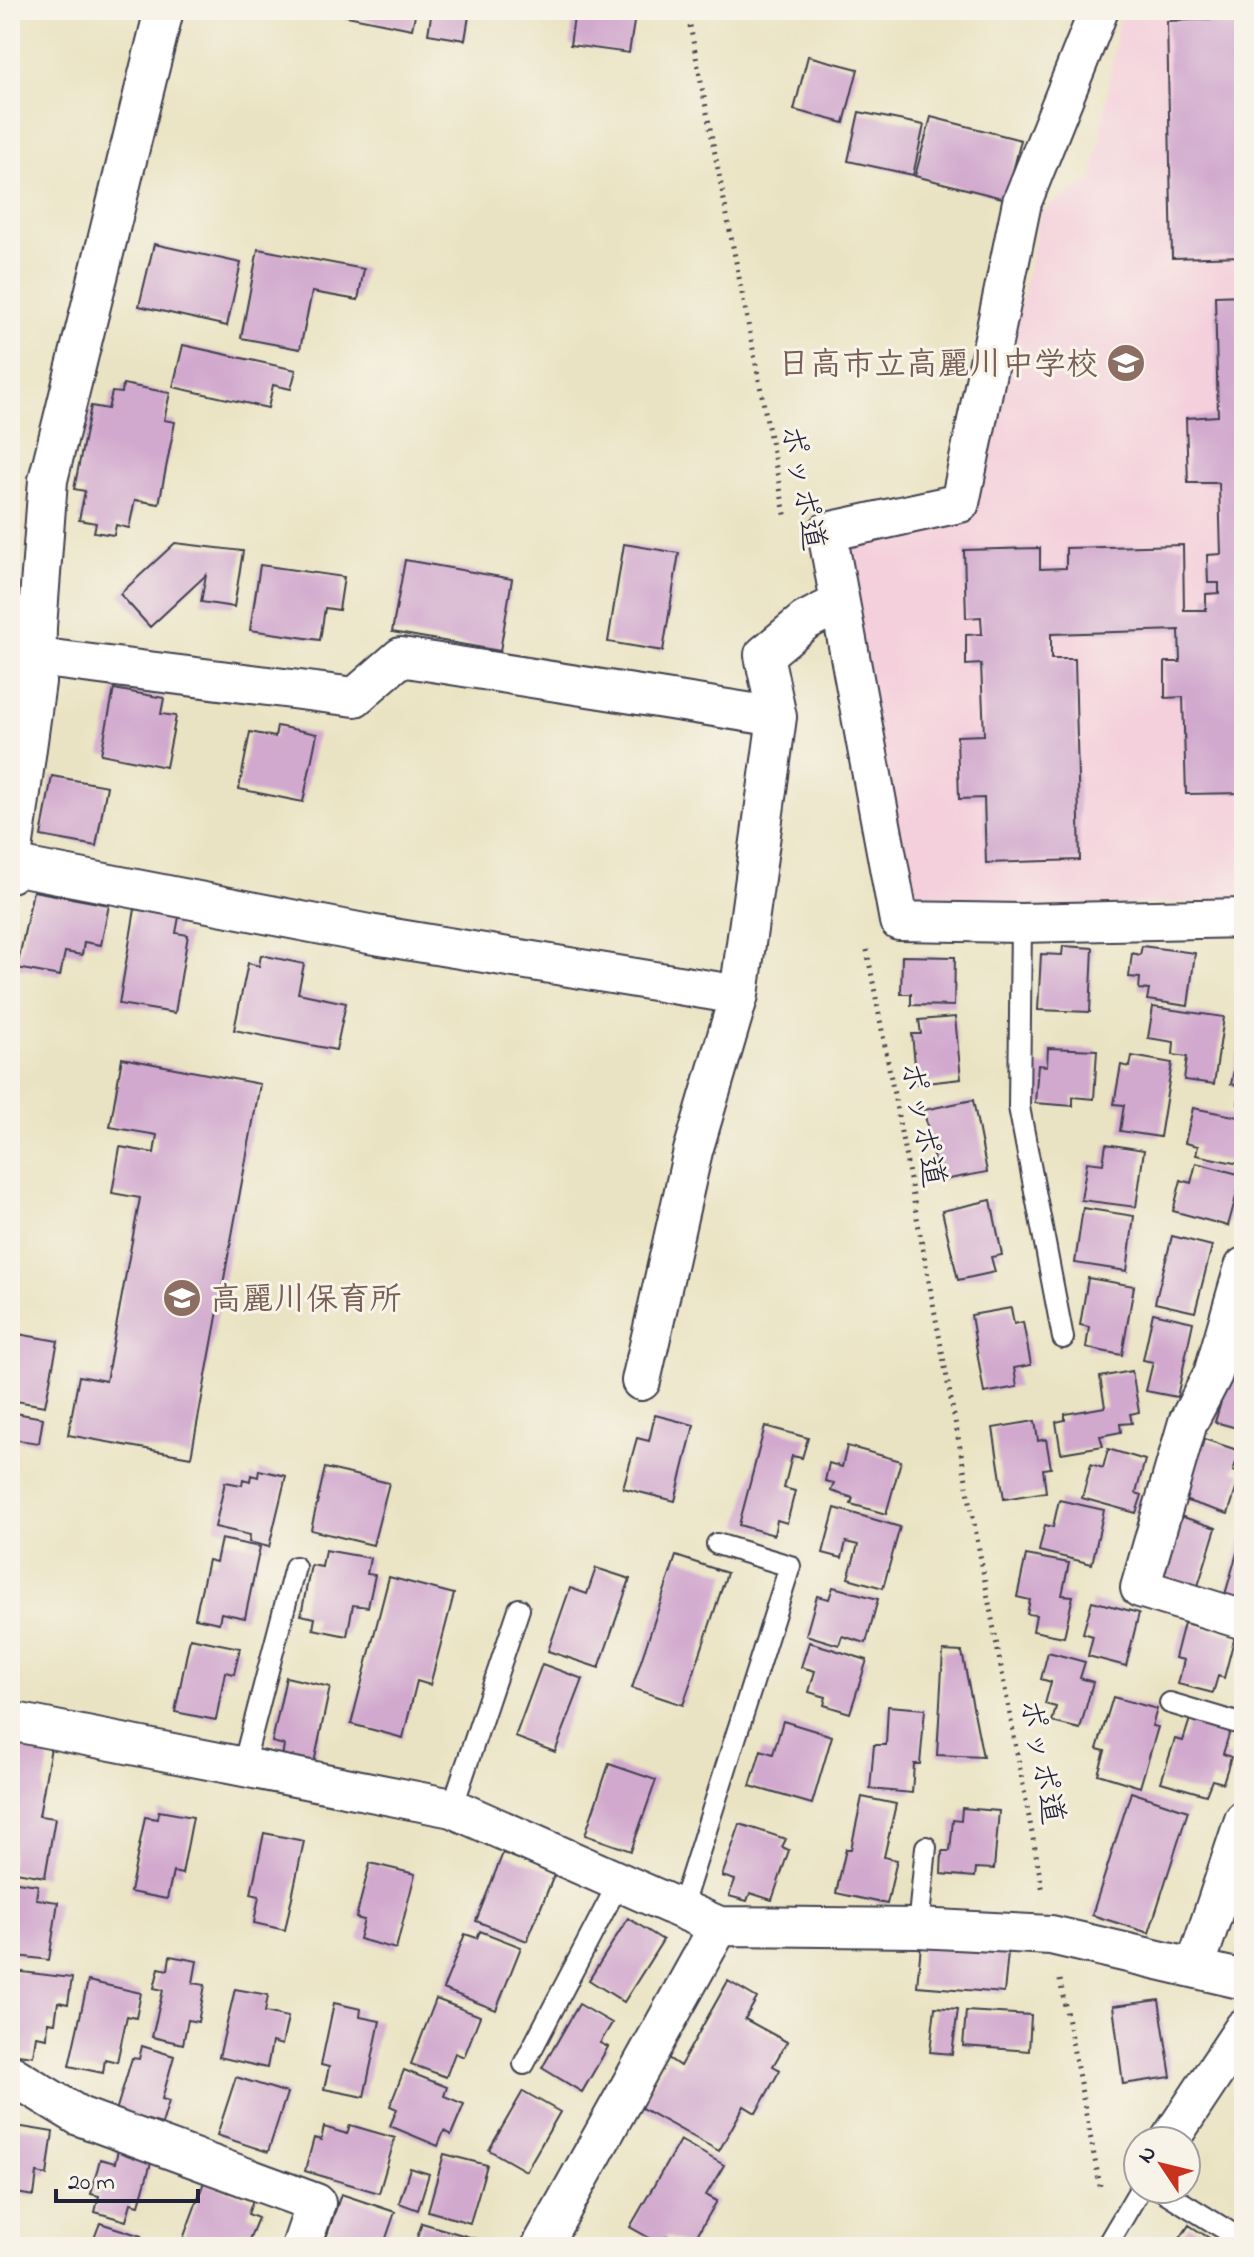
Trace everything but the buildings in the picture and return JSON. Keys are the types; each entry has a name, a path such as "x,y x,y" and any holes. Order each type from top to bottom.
{"street":[{"path":"164,10 48,480 11,869 369,934 739,995"},
{"path":"1099,10 1022,202 960,503 827,532 899,921 1021,923 1244,918"},
{"path":"641,1381 693,1151 739,995 777,717 764,655 805,621 840,603"},
{"path":"27,680 355,697 401,657 777,717"},
{"path":"1244,1267 1213,1374 1188,1422 1140,1588 1244,1620"},
{"path":"10,1721 452,1808 719,1926 918,1928 1051,1935 1244,1980"},
{"path":"1195,1968 1244,1820"},
{"path":"541,2247 719,1926"},
{"path":"1180,2125 1244,2028"},
{"path":"10,2074 79,2116 316,2203 301,2247"}],"lane":[{"path":"1021,923 1019,1107 1063,1338"},
{"path":"681,1909 790,1566 717,1544"},
{"path":"243,1766 295,1567"},
{"path":"452,1808 519,1609"},
{"path":"1170,1703 1244,1725"},
{"path":"918,1928 926,1847"},
{"path":"524,2064 619,1882"},
{"path":"1108,2242 1130,2205"},
{"path":"1186,2205 1244,2241"}],"path":[{"name":"ポッポ道","path":"687,10 787,527"},
{"name":"ポッポ道","path":"867,949 1108,2242"}],"shaded area":[{"name":"日高市立高麗川中学校","path":"1121,10 1244,10 1244,900 928,912 908,898 845,556 858,535 974,515 1041,211 1093,179"}],"place":[{"name":"日高市立高麗川中学校","path":"1126,363"},
{"name":"高麗川保育所","path":"182,1298"}]}
